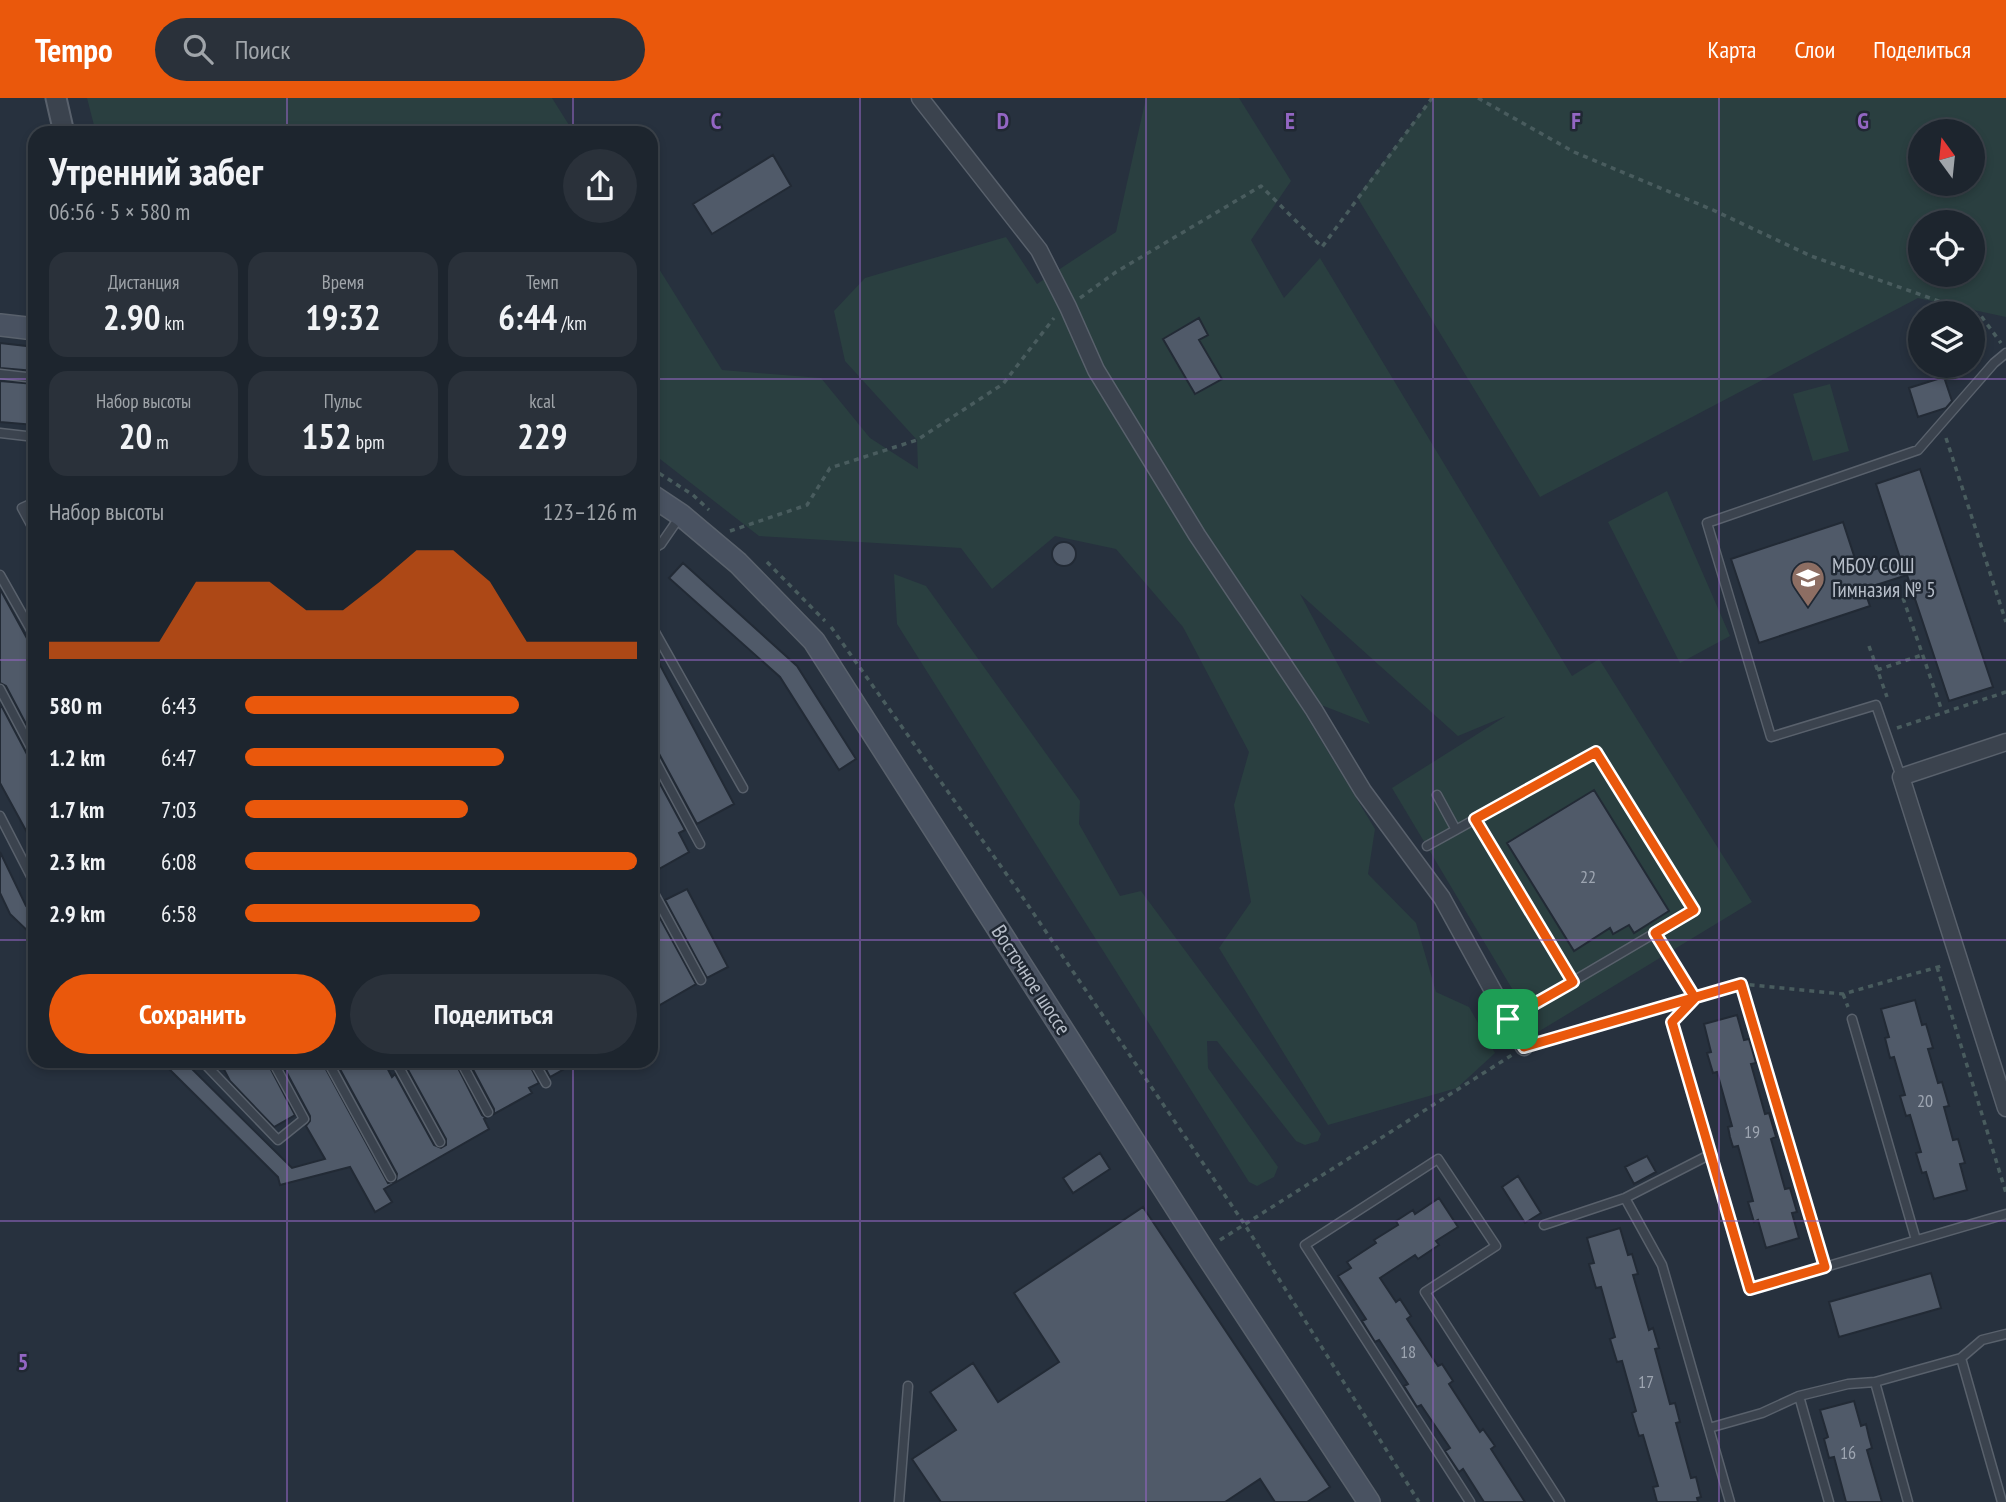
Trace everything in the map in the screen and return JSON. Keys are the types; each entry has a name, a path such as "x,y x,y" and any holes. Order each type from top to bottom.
{"main road":[{"path":"0,325 28,327"},
{"name":"Восточное шоссе","path":"658,500 681,515 738,563 814,641 1204,1251 1369,1502"}],"street":[{"path":"56,98 62,126"},
{"path":"920,98 1039,250 1096,370 1197,535 1314,710 1363,792 1442,898 1524,1047"},
{"path":"2006,742 1901,776 2006,1108"}],"lane":[{"path":"1901,776 1877,705 1771,737 1707,523 1918,450 2006,352"},
{"path":"0,374 28,377"},
{"path":"0,433 28,436"},
{"path":"28,505 22,508 28,519"},
{"path":"658,546 681,515"},
{"path":"0,575 28,625"},
{"path":"658,637 743,788"},
{"path":"0,689 28,742"},
{"path":"1427,846 1596,752 1694,910 1508,1019"},
{"path":"658,766 700,844"},
{"path":"1437,795 1456,830"},
{"path":"0,816 28,870"},
{"path":"658,901 701,981"},
{"path":"1852,1020 1916,1240"},
{"path":"1672,1022 1750,1289 2006,1214"},
{"path":"209,1068 278,1140 304,1119 276,1068"},
{"path":"213,1068 219,1078"},
{"path":"331,1068 391,1177"},
{"path":"399,1068 440,1142"},
{"path":"464,1068 488,1112"},
{"path":"538,1068 546,1083"},
{"path":"1544,1225 1625,1198 1711,1153"},
{"path":"1470,1502 1305,1245 1438,1159 1496,1247 1425,1292 1560,1502"},
{"path":"1625,1198 1662,1265 1730,1502"},
{"path":"1709,1428 1762,1413 1799,1396 1848,1384 1875,1382 1961,1358 1982,1340 2006,1334"},
{"path":"1961,1358 2002,1502"},
{"path":"1875,1382 1908,1502"},
{"path":"900,1502 908,1386"},
{"path":"1799,1396 1829,1502"}],"path":[{"path":"731,531 807,505 830,468 917,440 1003,384 1058,313 1116,272 1261,186 1322,247 1432,98"},
{"path":"1478,98 1574,152 1713,210 1811,256 1981,316 2006,352"},
{"path":"1941,424 2006,622"},
{"path":"658,472 693,495 712,513"},
{"path":"722,522 741,540"},
{"path":"762,557 836,634 1017,889 1244,1224 1419,1502"},
{"path":"1903,597 1942,712"},
{"path":"1877,670 1923,654"},
{"path":"1886,732 2006,692"},
{"path":"1475,819 1573,982"},
{"path":"1655,933 1695,998"},
{"path":"1204,1251 1524,1047 1741,984 1843,993 1960,960"},
{"path":"1960,960 1937,967 2006,1193"},
{"path":"1741,984 1825,1267"},
{"path":"1672,1022 1695,998"}],"green space":[{"path":"87,98 552,98 570,126 94,126"},
{"path":"1146,98 1239,98 1291,181 1251,240 1284,298 1320,258 1572,676 1599,659 1752,902 1538,1032 1392,788 1506,716 1458,736 1300,594 1370,724 1293,694 1375,829 1368,874 1416,923 1436,992 1469,1007 1495,1053 1457,1088 1328,1125 1219,948 1251,902 1234,805 1249,752 1183,627 1116,549 1055,536 992,589 961,548 759,536 658,457 658,267 722,370 821,378 870,438 918,469 917,440 845,361 834,311 865,278 1006,237 1037,284 1116,232"},
{"path":"1432,98 2006,98 2006,317 1985,312 1985,301 1932,301 1918,298 1908,301 1540,497 1357,197"},
{"path":"1830,384 1849,451 1813,461 1793,394"},
{"path":"1667,491 1730,636 1680,663 1608,522"},
{"path":"894,574 926,586 1080,801 1079,824 1120,896 1141,891 1321,1134 1318,1141 1305,1145 1296,1141 1217,1041 1207,1041 1208,1068 1278,1167 1274,1177 1257,1186 1249,1182 897,624"}],"building":[{"path":"773,155 791,186 712,234 693,204"},
{"path":"1199,318 1208,335 1199,340 1222,379 1195,394 1163,339"},
{"path":"0,343 28,346 28,370 0,368"},
{"path":"1944,378 1952,401 1946,408 1918,417 1909,388"},
{"path":"0,381 28,383 28,424 0,422"},
{"path":"1920,469 1993,687 1949,701 1907,575 1864,589 1870,606 1759,643 1731,559 1843,522 1860,574 1901,561 1876,484"},
{"path":"1064,542 1075,549 1076,554 1069,565 1064,566 1053,559 1052,554 1059,543"},
{"path":"683,563 797,666 856,759 839,770 780,677 669,578"},
{"path":"0,589 28,640 28,728 6,686 0,683"},
{"path":"658,661 734,804 697,824 658,752"},
{"path":"0,703 28,756 28,834 0,783"},
{"path":"658,780 685,830 679,833 689,852 658,869"},
{"path":"1594,790 1669,911 1634,933 1629,925 1613,934 1610,928 1574,951 1507,843"},
{"path":"0,852 28,908 28,931 10,914 0,893"},
{"path":"687,889 728,967 707,978 665,900"},
{"path":"658,914 696,984 658,1006"},
{"path":"1915,1000 1922,1025 1926,1024 1933,1048 1928,1049 1938,1083 1942,1082 1949,1106 1944,1107 1953,1140 1958,1139 1965,1163 1960,1164 1967,1190 1934,1199 1926,1172 1922,1173 1916,1153 1921,1152 1910,1115 1906,1116 1900,1096 1905,1095 1894,1057 1890,1058 1885,1038 1889,1037 1881,1009"},
{"path":"1737,1015 1744,1040 1749,1039 1756,1063 1751,1064 1765,1114 1769,1113 1776,1137 1771,1139 1785,1189 1790,1188 1797,1212 1792,1213 1799,1238 1766,1248 1758,1220 1754,1222 1748,1202 1753,1201 1738,1146 1733,1147 1730,1137 1728,1127 1732,1126 1717,1072 1713,1073 1707,1053 1711,1052 1704,1024"},
{"path":"168,1068 191,1068 292,1168 325,1159 306,1126 310,1116 284,1068 325,1068 388,1183 396,1181 397,1174 339,1068 387,1068 392,1077 395,1074 434,1145 441,1148 446,1145 446,1139 407,1068 458,1068 486,1118 484,1119 489,1129 384,1189 392,1202 375,1212 350,1167 280,1185 278,1177"},
{"path":"223,1068 270,1068 295,1115 274,1127 230,1081"},
{"path":"472,1068 531,1068 539,1083 529,1088 532,1093 494,1114 494,1109"},
{"path":"545,1068 566,1068 550,1077"},
{"path":"1100,1153 1110,1169 1073,1193 1063,1178"},
{"path":"1647,1156 1656,1172 1634,1184 1625,1167"},
{"path":"1518,1176 1541,1213 1525,1223 1502,1187"},
{"path":"1439,1198 1458,1227 1436,1241 1439,1245 1418,1259 1415,1255 1380,1278 1396,1302 1400,1299 1411,1316 1407,1319 1438,1366 1442,1364 1453,1381 1449,1384 1480,1432 1483,1429 1495,1446 1491,1449 1525,1502 1484,1502 1463,1469 1459,1472 1445,1451 1450,1448 1421,1405 1417,1407 1404,1386 1408,1384 1379,1340 1375,1342 1362,1321 1366,1319 1338,1276 1351,1268 1347,1262 1398,1225 1396,1221 1413,1210 1415,1214"},
{"path":"1143,1207 1330,1487 1307,1502 1275,1502 1260,1479 1225,1502 941,1502 912,1459 956,1430 930,1392 973,1363 998,1402 1059,1362 1014,1293"},
{"path":"1620,1228 1628,1255 1632,1254 1638,1274 1633,1275 1649,1330 1653,1328 1659,1348 1655,1349 1670,1404 1675,1403 1680,1422 1676,1423 1691,1478 1696,1477 1701,1497 1697,1498 1698,1502 1657,1502 1653,1487 1658,1486 1643,1435 1639,1436 1632,1413 1636,1411 1622,1361 1617,1362 1610,1339 1615,1337 1601,1287 1596,1288 1589,1264 1594,1263 1587,1238"},
{"path":"1931,1273 1941,1308 1839,1337 1829,1302"},
{"path":"1854,1401 1861,1426 1866,1424 1872,1448 1867,1450 1882,1502 1846,1502 1834,1457 1829,1458 1824,1439 1828,1437 1820,1410"}],"place":[{"name":"МБОУ СОШ Гимназия № 5","path":"1808,608"}],"route":[{"path":"1508,1019 1524,1047 1695,998 1741,984 1825,1267 1750,1289 1672,1022 1695,998 1655,933 1694,910 1596,752 1475,819 1573,982 1508,1019"}]}
